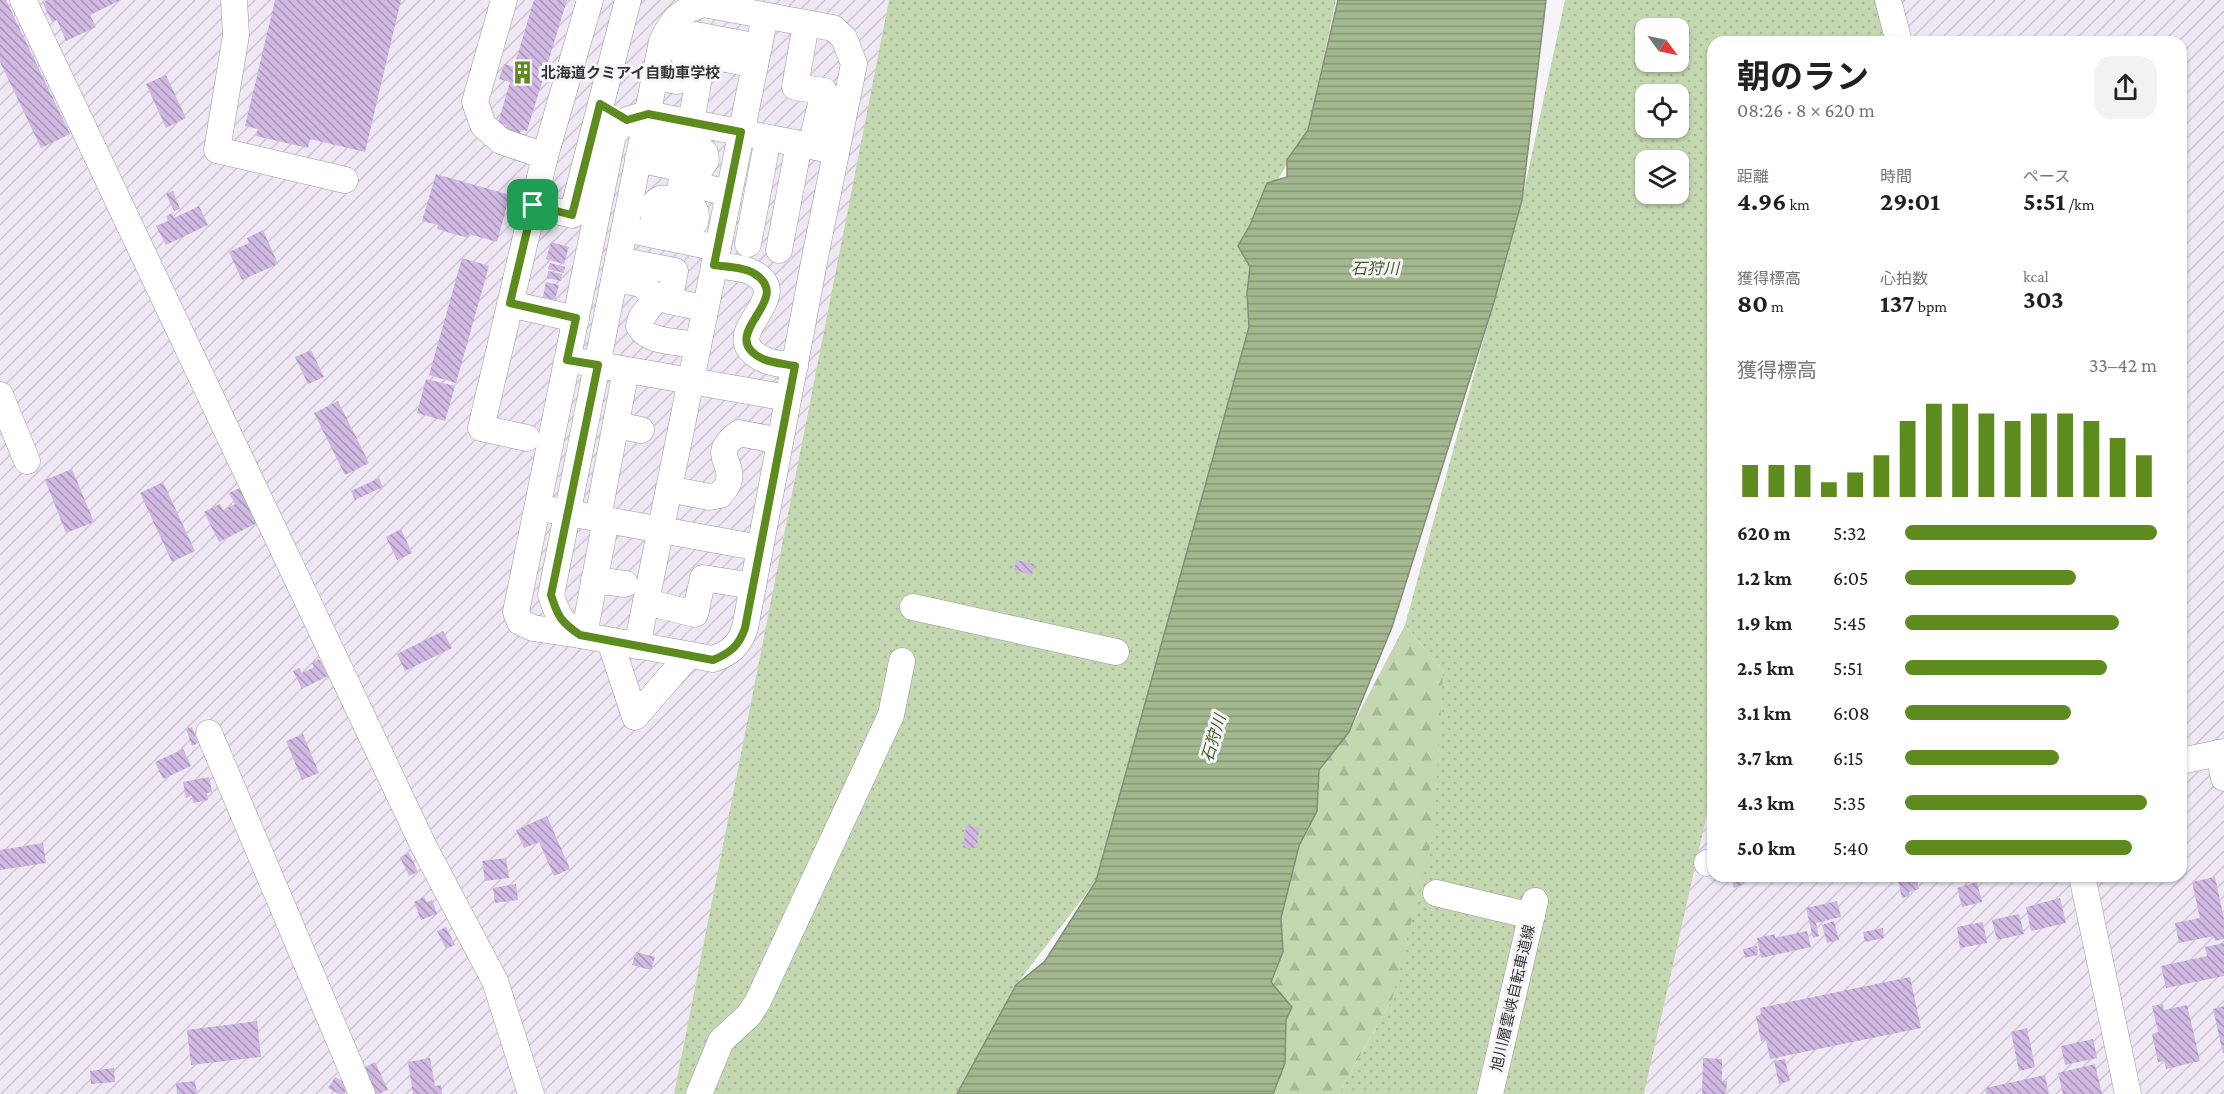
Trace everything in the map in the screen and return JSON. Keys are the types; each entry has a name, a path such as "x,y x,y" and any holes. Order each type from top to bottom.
{"street":[{"path":"23,0 424,846 495,981 531,1094"},
{"path":"234,0 236,35 217,150 345,180"},
{"path":"504,0 476,102 483,125 501,141 545,156"},
{"path":"527,438 481,428 545,156 590,0"},
{"path":"533,205 572,215 628,0"},
{"path":"1888,0 1897,36"},
{"path":"665,210 639,132 655,77 662,41 672,21 686,9 703,4 833,28 844,38 854,64 815,256 753,586 741,642 730,653 713,660 533,628 520,622 516,612 613,135 639,132 691,123 836,151"},
{"path":"679,653 641,687 624,643 646,602 765,16"},
{"path":"780,250 805,145 824,91 795,87 806,24"},
{"path":"655,77 677,81 684,76 688,68 682,48 684,42 696,35 757,56"},
{"path":"691,123 708,76 757,56"},
{"path":"600,104 684,169 679,194 722,228 748,244 815,256"},
{"path":"748,244 768,138"},
{"path":"625,229 665,210 722,228 754,273 764,282 767,296 764,306 750,324 746,338 750,350 763,359 795,366"},
{"path":"625,229 722,228"},
{"path":"582,635 564,624 557,615 551,595 625,229"},
{"path":"616,270 675,271 669,301 705,308"},
{"path":"616,270 644,285 651,292 654,301 641,318 639,326 643,332 654,338 698,345"},
{"path":"510,303 576,318"},
{"path":"567,360 788,398"},
{"path":"582,635 594,580 602,519 617,478 616,425 626,370"},
{"path":"0,394 27,461"},
{"path":"616,425 641,430"},
{"path":"669,489 709,496 720,495 728,484 729,472 724,459 724,450 730,440 739,433 780,441"},
{"path":"537,508 760,548"},
{"path":"646,602 695,614 703,578 753,586"},
{"path":"594,580 625,584"},
{"path":"913,607 1116,652"},
{"path":"699,1094 721,1041 753,1010 763,990 891,715 902,661"},
{"path":"209,733 362,1094"},
{"path":"2187,760 2221,753 2224,778"},
{"path":"2083,882 2128,1094"},
{"name":"旭川層雲峡自転車道線","path":"1436,893 1533,908 1490,1094"}],"shaded area":[{"path":"0,0 889,0 674,1094 0,1094"},
{"path":"1890,0 2224,0 2224,1094 1644,1094 1707,814 1707,882 2187,882 2187,36 1887,36"}],"green space":[{"path":"889,0 1336,0 1308,130 1250,225 1249,327 1096,881 1016,985 965,1094 674,1094"},
{"path":"1565,0 1890,0 1887,36 1707,36 1707,814 1644,1094 1338,1094 1392,1000 1443,671 1405,625 1522,200"},
{"path":"1405,625 1443,671 1434,831 1392,1000 1338,1094 1271,1094 1271,982 1283,952 1281,918 1319,770 1349,732"}],"water":[{"name":"石狩川","path":"1338,0 1546,0 1522,200 1494,302 1392,627 1349,732 1319,770 1317,811 1299,846 1281,918 1283,952 1271,982 1292,1007 1286,1020 1285,1063 1273,1094 957,1094 1016,985 1045,961 1096,881 1249,327 1247,293 1250,267 1238,246 1250,225 1267,183 1287,177 1287,160 1308,130"}],"building":[{"path":"0,0 6,0 70,134 41,148 0,62"},
{"path":"47,0 121,0 90,15 96,27 66,41 57,20 52,22 43,3"},
{"path":"275,0 401,0 365,152 310,139 308,148 256,136 258,129 245,126"},
{"name":"北海道クミアイ自動車学校","path":"534,0 567,0 527,131 521,130 519,136 504,132 506,125 498,123 510,82 499,79 504,64 514,67"},
{"path":"166,75 186,118 166,128 146,84"},
{"path":"436,174 510,195 497,242 469,234 468,238 437,229 438,225 422,221"},
{"path":"173,191 180,209 174,211 166,194"},
{"path":"199,206 208,225 166,245 156,226 168,221 166,216 172,213 174,218"},
{"path":"263,230 278,264 242,280 229,252 249,243 247,238"},
{"path":"551,242 569,247 564,264 546,259"},
{"path":"462,258 489,266 456,383 429,375"},
{"path":"550,263 565,267 564,273 548,269"},
{"path":"548,271 562,274 561,281 547,278"},
{"path":"546,282 559,285 555,300 543,297"},
{"path":"311,350 324,377 308,384 295,357"},
{"path":"426,379 455,386 445,421 417,413"},
{"path":"338,401 369,463 345,475 314,413"},
{"path":"72,469 94,522 66,533 45,480"},
{"path":"379,478 383,487 355,500 351,491"},
{"path":"163,482 195,551 172,562 140,493"},
{"path":"240,488 257,523 219,542 204,512 220,504 223,510 235,504 229,493"},
{"path":"401,529 412,553 397,560 386,537"},
{"path":"1017,560 1034,564 1032,575 1014,570"},
{"path":"443,631 452,648 405,671 397,654"},
{"path":"319,659 328,676 302,689 293,671 299,668 302,673 314,667 312,663"},
{"path":"192,727 198,743 192,746 186,729"},
{"path":"303,734 319,773 302,780 286,741"},
{"path":"183,749 191,766 163,779 155,762"},
{"path":"209,777 212,792 207,793 208,800 193,803 192,796 186,798 183,782"},
{"path":"547,816 570,869 554,876 539,842 524,848 516,830"},
{"path":"966,825 979,828 977,848 963,848"},
{"path":"43,843 46,863 0,870 0,850"},
{"path":"409,853 418,872 409,876 400,857"},
{"path":"506,858 509,878 485,881 482,861"},
{"path":"2215,877 2224,919 2224,939 2215,941 2214,936 2179,943 2175,923 2200,918 2192,882"},
{"path":"1732,882 1744,882 1745,884 1734,888"},
{"path":"1898,882 1917,882 1919,889 1909,892 1910,896 1902,898"},
{"path":"1977,882 1982,902 1962,907 1957,888"},
{"path":"516,884 518,900 495,903 493,888"},
{"path":"424,897 427,902 432,900 437,914 421,920 414,902"},
{"path":"2060,898 2066,923 2031,931 2026,907"},
{"path":"1837,901 1841,917 1816,923 1819,936 1813,938 1806,908"},
{"path":"2019,914 2024,934 1997,940 1992,920"},
{"path":"1834,921 1839,940 1827,943 1822,925"},
{"path":"1983,922 1987,943 1960,948 1957,927"},
{"path":"446,927 455,945 446,949 437,931"},
{"path":"1883,928 1884,938 1865,942 1863,932"},
{"path":"1807,931 1811,947 1761,958 1757,938 1775,934 1775,938"},
{"path":"2224,943 2224,976 2166,988 2161,966 2207,956 2205,947"},
{"path":"1757,946 1758,955 1745,958 1743,949"},
{"path":"636,952 655,957 651,970 632,965"},
{"path":"1910,977 1921,1028 1770,1059 1766,1040 1761,1041 1756,1016 1761,1015 1760,1008"},
{"path":"2163,1004 2164,1010 2187,1005 2200,1061 2166,1069 2164,1061 2158,1062 2152,1034 2158,1032 2152,1006"},
{"path":"2224,1006 2224,1053 2223,1053 2213,1009"},
{"path":"257,1021 261,1057 191,1065 187,1030"},
{"path":"2027,1028 2035,1067 2019,1071 2011,1032"},
{"path":"2093,1039 2097,1058 2065,1065 2061,1046"},
{"path":"430,1058 435,1086 441,1085 442,1094 413,1094 408,1062"},
{"path":"1703,1058 1722,1059 1722,1081 1727,1081 1726,1094 1702,1094"},
{"path":"1785,1059 1790,1081 1779,1084 1774,1061"},
{"path":"375,1062 388,1090 379,1094 370,1094 359,1070"},
{"path":"2095,1064 2102,1094 2063,1094 2058,1073"},
{"path":"114,1068 115,1082 91,1084 90,1071"},
{"path":"2045,1075 2049,1094 1986,1094 1985,1088"},
{"path":"335,1077 349,1085 344,1094 328,1088"},
{"path":"195,1081 197,1094 177,1094 176,1083"}],"place":[{"name":"北海道クミアイ自動車学校","path":"523,73"}],"route":[{"path":"600,104 627,120 648,114 741,132 714,265 754,273 764,282 767,296 764,306 750,324 746,338 750,350 763,359 795,366 745,628 741,642 730,653 713,660 580,635 564,624 557,615 551,595 598,365 567,360 576,318 510,303 533,205 572,215 600,104"}]}
